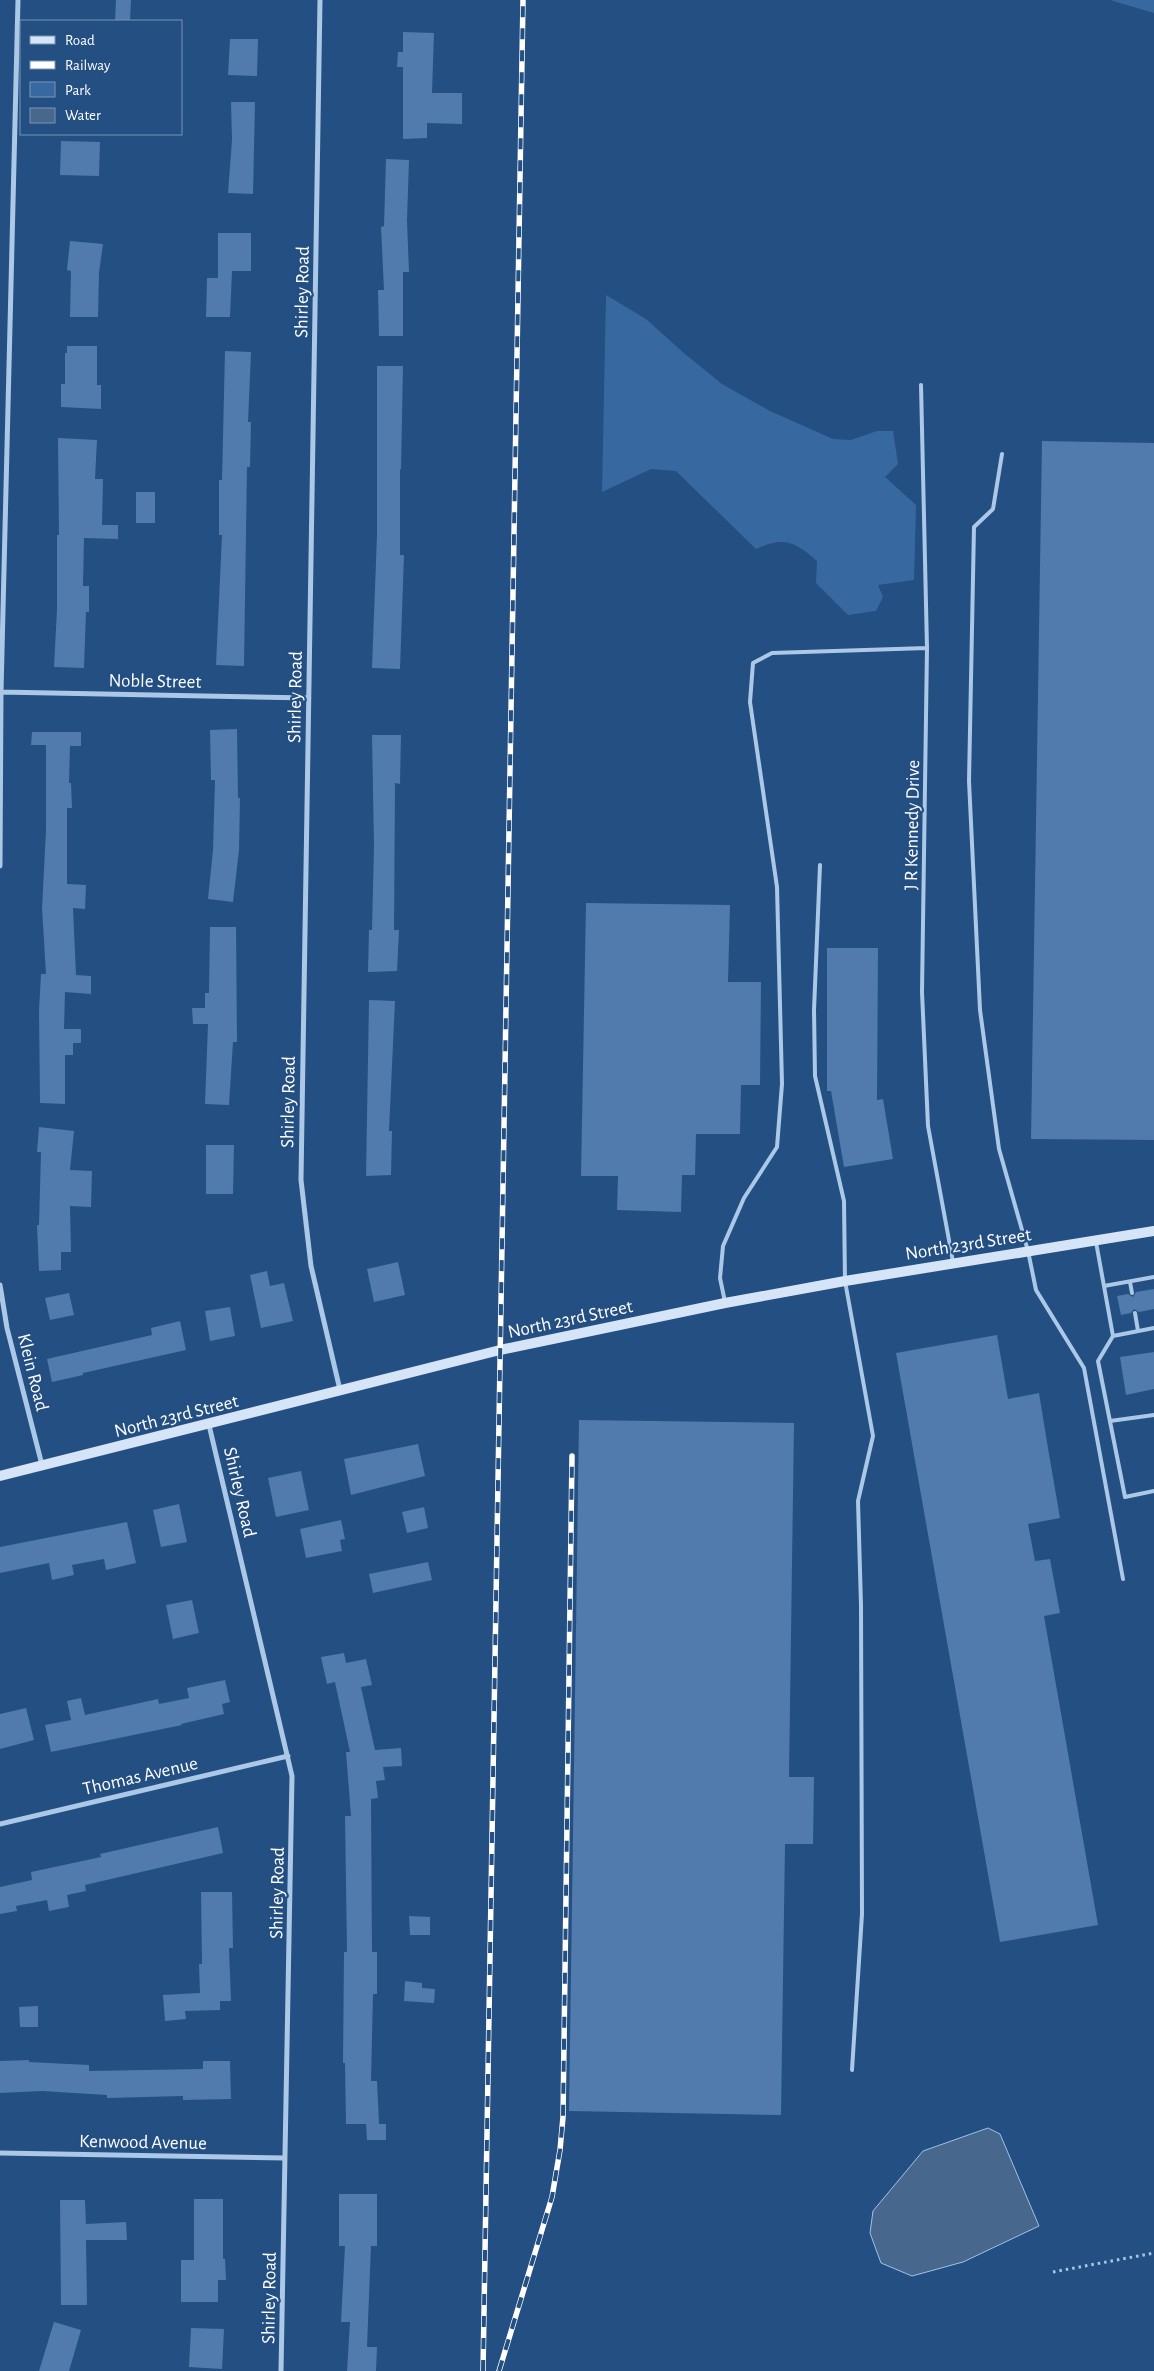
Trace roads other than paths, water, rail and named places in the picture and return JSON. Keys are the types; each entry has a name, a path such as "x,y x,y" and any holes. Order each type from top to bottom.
{"main road":[{"name":"North 23rd Street","path":"0,1476 209,1425 500,1350 845,1280 1154,1231"}],"street":[{"path":"0,866 0,692 18,0"},
{"name":"Shirley Road","path":"320,0 301,1180 311,1266 340,1391"},
{"name":"Noble Street","path":"0,692 309,698"},
{"name":"Klein Road","path":"0,1285 7,1328 42,1465"},
{"name":"Shirley Road","path":"209,1425 292,1776 281,2371"},
{"name":"Thomas Avenue","path":"0,1824 288,1756"},
{"name":"Kenwood Avenue","path":"0,2154 285,2158"}],"lane":[{"name":"J R Kennedy Drive","path":"920,385 927,648 922,992 928,1126 953,1262"},
{"path":"1002,454 993,508 974,528 969,781 980,1010 999,1149 1028,1251 1036,1290 1084,1368 1123,1579"},
{"path":"725,1303 720,1278 723,1246 744,1198 777,1147 782,1084 777,887 750,702 753,664 772,653 927,648"},
{"path":"820,865 814,1010 815,1076 844,1202 845,1280 873,1436 858,1500 861,1605 862,1914 852,2070"},
{"path":"1096,1240 1113,1336 1098,1361 1124,1497 1154,1491"},
{"path":"1104,1286 1154,1278"},
{"path":"1130,1282 1132,1293"},
{"path":"1135,1313 1138,1331"},
{"path":"1113,1336 1154,1328"},
{"path":"1110,1421 1154,1415"}],"water":[{"path":"988,2128 1000,2134 1039,2226 963,2262 912,2276 881,2263 870,2233 873,2211 923,2151"}],"railway":[{"path":"483,2371 523,0"},
{"path":"499,2371 552,2197 560,2150 563,2117 572,1456"}]}
